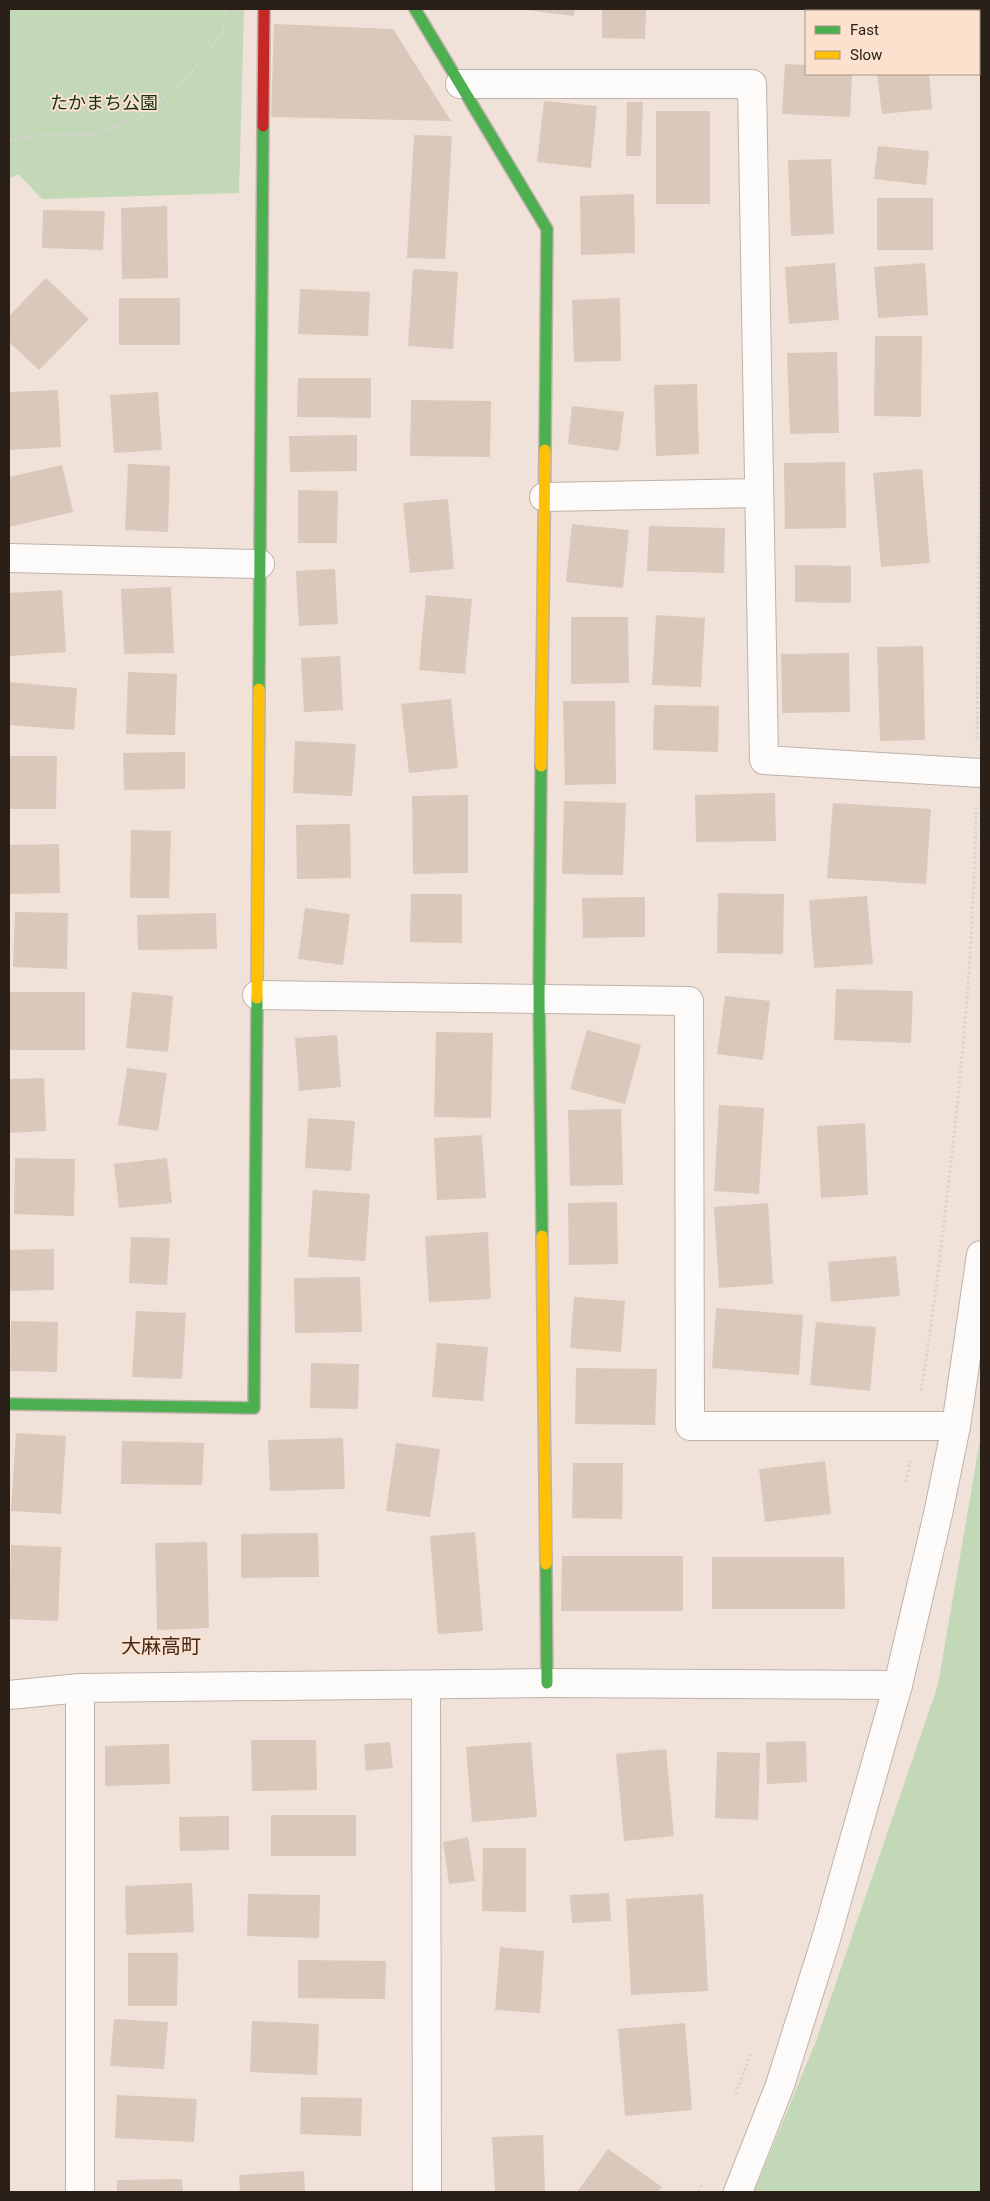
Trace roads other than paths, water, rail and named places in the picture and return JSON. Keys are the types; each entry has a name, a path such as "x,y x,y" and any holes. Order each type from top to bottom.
{"street":[{"path":"9,1404 254,1408 264,9"},
{"path":"415,9 547,229 539,999 546,1683"},
{"path":"460,84 752,84 764,760 979,773"},
{"path":"544,497 759,493"},
{"path":"9,558 260,564"},
{"path":"257,995 689,1001 690,1426 956,1426"},
{"path":"738,2192 780,2085 814,1976 898,1685 938,1514 956,1426 981,1255"},
{"path":"9,1695 80,1688 546,1683 898,1685"},
{"path":"426,1685 427,2192"},
{"path":"80,1688 80,2192"}],"district":[{"name":"大麻高町","path":"161,1646"}],"park label":[{"name":"たかまち公園","path":"104,103"}]}
